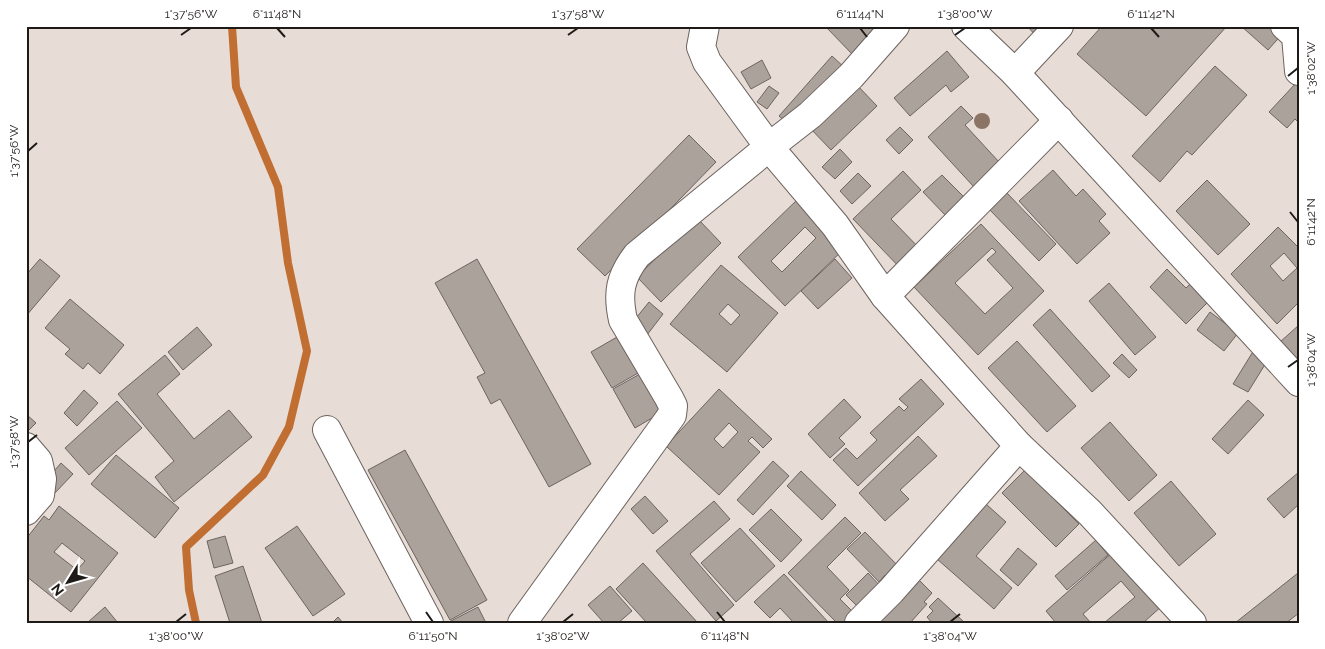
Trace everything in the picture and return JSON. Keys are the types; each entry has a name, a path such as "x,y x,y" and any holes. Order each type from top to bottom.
{"street":[{"path":"705,26 701,47 707,62 768,147 835,225 885,296 1019,446 1090,513 1192,623"},
{"path":"522,623 672,415 673,406 624,320 620,306 621,286 626,269 637,255 768,147 810,115 851,76 895,26"},
{"path":"966,26 1015,73 1059,120 1299,382"},
{"path":"1015,73 1059,26"},
{"path":"1285,26 1296,36 1299,71"},
{"path":"885,296 1059,120"},
{"path":"327,430 429,623"},
{"path":"859,623 891,591 1019,446"},
{"path":"26,447 38,461 42,479 40,495 26,512"}],"building":[{"path":"825,26 883,26 854,56"},
{"path":"1027,26 1049,26 1038,38"},
{"path":"1102,26 1227,26 1146,116 1077,54"},
{"path":"1241,26 1277,26 1284,32 1268,50"},
{"path":"947,51 969,77 951,92 946,85 910,116 894,98"},
{"path":"832,56 845,68 792,128 779,116"},
{"path":"762,60 771,78 751,89 741,72"},
{"path":"1215,66 1247,95 1192,155 1187,151 1160,182 1132,156"},
{"path":"1297,82 1299,84 1299,123 1295,119 1287,128 1269,112"},
{"path":"856,84 877,106 831,150 810,128"},
{"path":"769,86 779,93 767,109 757,102"},
{"path":"961,106 973,118 965,125 1000,163 974,187 928,137"},
{"path":"900,127 913,140 899,154 886,140"},
{"path":"689,135 716,162 605,276 577,249"},
{"path":"840,149 852,162 835,179 822,167"},
{"path":"1053,170 1076,196 1083,189 1106,214 1099,221 1110,233 1077,264 1019,201"},
{"path":"903,171 921,190 891,219 925,254 905,273 853,219"},
{"path":"858,173 871,186 852,204 840,191"},
{"path":"942,175 968,201 949,219 923,192"},
{"path":"1207,180 1250,224 1218,255 1176,211"},
{"path":"1006,192 1056,244 1039,261 989,209"},
{"path":"798,199 845,248 785,306 738,257","holes":["805,227 816,238 782,272 771,261"]},
{"path":"697,218 721,243 661,302 637,277"},
{"path":"981,224 1044,291 978,355 914,287","holes":["992,248 996,252 987,260 1013,288 985,314 955,283"]},
{"path":"1278,227 1299,248 1299,302 1277,324 1231,274","holes":["1284,253 1297,268 1283,281 1270,266"]},
{"path":"40,259 60,276 26,316 26,275"},
{"path":"477,259 591,464 549,487 500,399 491,404 477,377 485,373 435,283"},
{"path":"835,259 852,278 818,309 801,291"},
{"path":"721,265 778,313 727,372 670,324","holes":["728,304 740,315 731,325 719,314"]},
{"path":"1167,269 1186,288 1190,284 1207,303 1186,324 1150,287"},
{"path":"1109,283 1156,337 1135,355 1089,301"},
{"path":"70,299 124,345 100,374 88,363 83,369 65,354 70,349 45,328"},
{"path":"649,302 663,314 647,335 632,323"},
{"path":"1050,309 1110,376 1092,392 1033,325"},
{"path":"1210,312 1238,333 1224,351 1197,330"},
{"path":"1299,325 1299,359 1297,361 1280,342"},
{"path":"197,327 212,345 183,370 168,352"},
{"path":"624,333 645,369 612,388 591,352"},
{"path":"1017,341 1076,406 1047,432 988,368"},
{"path":"1254,350 1269,358 1248,392 1233,384"},
{"path":"1122,354 1137,370 1129,378 1113,363"},
{"path":"165,355 180,374 157,394 194,439 229,410 252,437 174,502 155,477 174,461 118,394"},
{"path":"647,370 669,408 635,428 613,389"},
{"path":"921,379 944,404 858,486 833,460 846,448 857,459 877,440 870,433 899,406 904,411 908,407 899,399"},
{"path":"719,389 772,439 763,448 752,437 748,441 760,452 719,495 666,446","holes":["729,423 738,432 723,448 714,439"]},
{"path":"84,390 98,403 77,426 64,413"},
{"path":"844,399 861,417 839,438 845,444 830,458 808,434"},
{"path":"1248,400 1264,415 1228,454 1212,439"},
{"path":"117,401 142,428 89,475 65,448"},
{"path":"26,414 36,423 26,433"},
{"path":"1110,422 1157,475 1129,501 1081,448"},
{"path":"918,436 937,456 900,490 909,499 885,521 859,493"},
{"path":"405,450 487,600 450,620 368,470"},
{"path":"116,455 179,508 155,538 91,484"},
{"path":"773,461 789,476 753,515 737,500"},
{"path":"61,463 73,474 53,495 42,485"},
{"path":"1025,470 1079,524 1056,547 1002,493"},
{"path":"801,471 836,505 822,520 787,486"},
{"path":"1299,472 1299,504 1284,518 1267,499"},
{"path":"1171,481 1216,534 1179,566 1134,513"},
{"path":"645,496 668,521 653,534 631,509"},
{"path":"714,501 730,519 690,554 734,605 716,621 656,551"},
{"path":"986,504 1006,522 976,556 1012,588 994,609 937,559"},
{"path":"59,506 118,553 71,612 26,576 26,539 44,516 49,520","holes":["62,543 85,561 77,570 54,552"]},
{"path":"771,509 802,540 781,562 749,530"},
{"path":"845,517 861,533 827,567 849,590 840,599 856,615 849,623 837,623 788,573"},
{"path":"297,526 345,594 313,616 265,548"},
{"path":"740,528 775,566 736,602 701,563"},
{"path":"865,532 901,569 890,580 885,575 879,582 847,549"},
{"path":"225,536 233,563 214,568 207,541"},
{"path":"1096,540 1108,555 1067,590 1055,576"},
{"path":"1018,548 1037,564 1018,586 1000,570"},
{"path":"1114,551 1163,605 1143,623 1104,623 1135,597 1121,581 1083,614 1091,623 1056,623 1046,611"},
{"path":"643,563 698,623 647,623 616,589"},
{"path":"243,566 262,623 230,623 215,576"},
{"path":"868,573 883,589 861,610 846,595"},
{"path":"1298,573 1299,613 1286,623 1235,623"},
{"path":"784,574 829,623 794,623 780,608 770,618 754,602"},
{"path":"918,579 932,593 924,602 927,604 910,623 877,623"},
{"path":"610,586 632,611 618,623 604,623 588,605"},
{"path":"938,598 965,623 932,623 927,617 933,611 929,607"},
{"path":"105,607 118,623 87,623"},
{"path":"478,607 486,623 449,623 449,622"},
{"path":"338,617 343,623 332,623"}],"waterway":[{"path":"196,623 189,590 186,547 263,475 289,427 307,351 288,263 278,187 236,87 232,26"}]}
